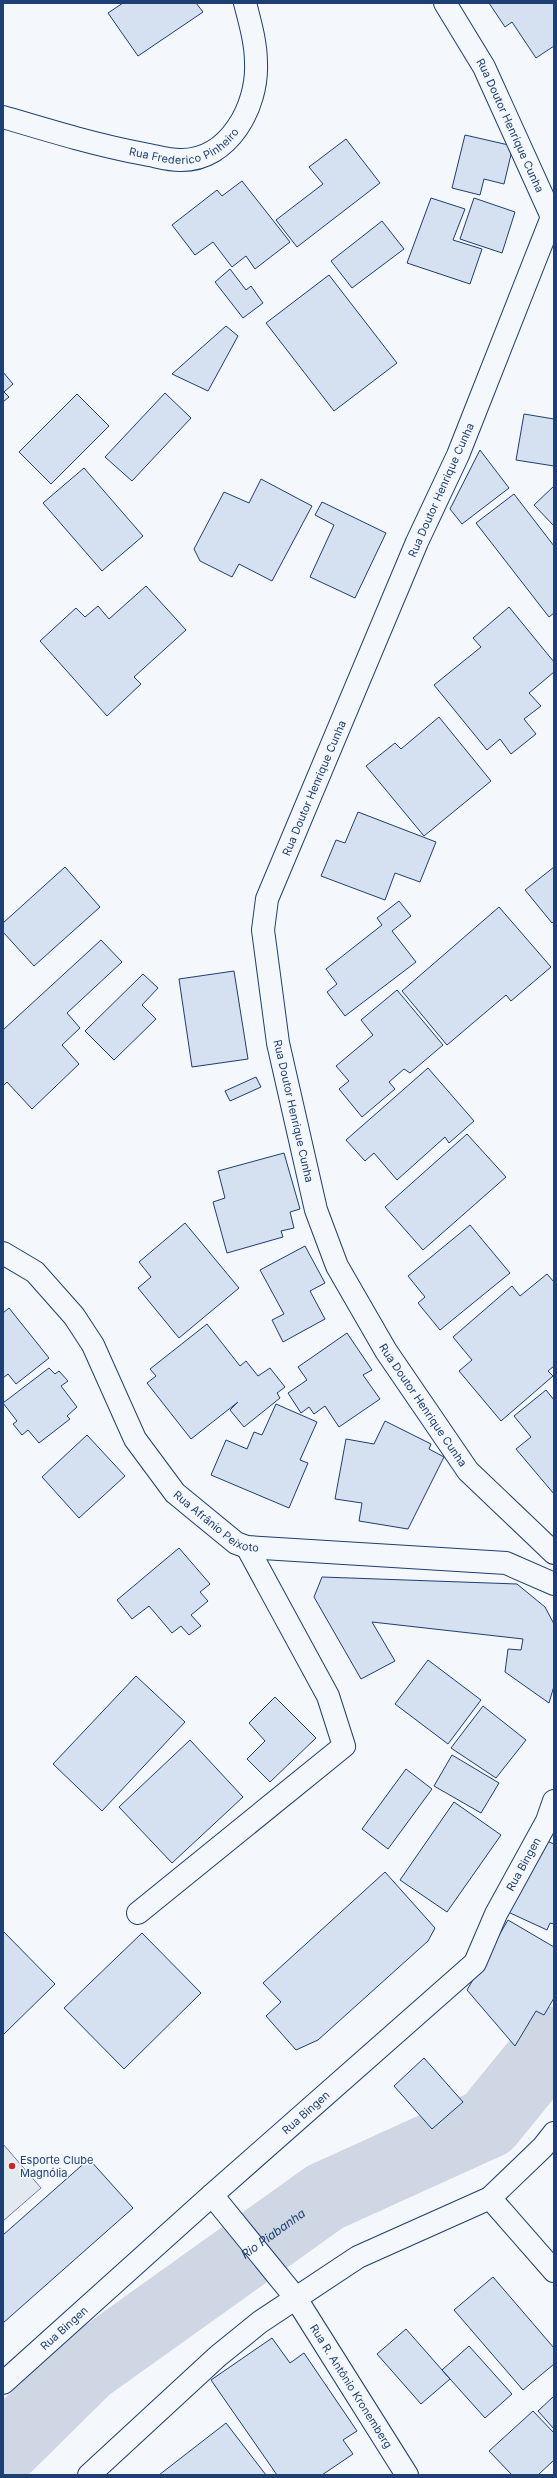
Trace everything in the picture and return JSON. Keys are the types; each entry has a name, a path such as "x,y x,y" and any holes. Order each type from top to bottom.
{"street":[{"name":"Rua Frederico Pinheiro","path":"3,117 103,146 181,160 205,155 230,138 243,119 253,93 256,63 245,3"},
{"name":"Rua Doutor Henrique Cunha","path":"445,3 484,67 552,217 458,455 417,542 267,899 263,930 278,1044 316,1210 337,1266 386,1350 468,1471 554,1553"},
{"name":"Rua Afrânio Peixoto","path":"3,1253 35,1272 74,1316 92,1345 135,1439 175,1493 236,1542 247,1547 506,1563 554,1584"},
{"path":"138,1913 344,1746 328,1696 247,1547"},
{"name":"Rua Bingen","path":"3,2383 212,2194 475,1963 496,1914 547,1821 554,1801"},
{"path":"89,2475 218,2356 295,2297 358,2256 490,2198 543,2147 554,2132"},
{"name":"Rua R. Antônio Kronemberg","path":"212,2194 295,2297 407,2475"},
{"path":"490,2198 554,2271"}],"shaded area":[{"name":"Esporte Clube Magnólia","path":"3,2144 41,2188 3,2221"}],"building":[{"path":"123,3 196,3 203,12 138,56 108,13"},
{"path":"489,3 554,3 554,46 536,58 512,22 505,27"},
{"path":"465,135 513,146 504,184 484,179 480,195 452,188"},
{"path":"346,139 380,183 297,247 276,220 323,184 309,167"},
{"path":"242,181 290,242 255,269 246,256 232,267 213,242 195,255 172,225 217,190 222,196"},
{"path":"431,198 465,209 453,240 482,249 470,284 407,263"},
{"path":"474,198 515,212 502,253 460,239"},
{"path":"382,221 404,249 352,288 331,261"},
{"path":"230,269 246,290 251,286 263,303 243,318 215,282"},
{"path":"329,275 397,363 334,411 266,323"},
{"path":"226,326 238,336 208,391 172,374"},
{"path":"3,372 13,384 4,392 9,397 3,402"},
{"path":"165,393 191,418 132,481 105,457"},
{"path":"77,394 109,426 51,484 19,452"},
{"path":"524,414 554,419 554,466 516,460"},
{"path":"480,450 509,488 462,524 450,509"},
{"path":"84,468 143,536 102,571 43,503"},
{"path":"261,479 312,506 272,581 239,564 232,577 200,561 194,549 224,492 249,503"},
{"path":"554,486 554,526 534,505"},
{"path":"514,494 554,546 554,613 549,617 476,523"},
{"path":"322,502 386,533 355,598 310,577 334,525 315,515"},
{"path":"146,586 186,630 134,677 141,684 107,716 40,641 76,608 85,617 98,606 109,619"},
{"path":"509,607 554,662 554,672 529,693 541,706 524,719 536,734 511,754 500,739 487,750 434,685 481,647 473,638"},
{"path":"439,717 491,781 424,836 366,766 395,743 401,749"},
{"path":"358,812 436,842 420,882 395,873 385,900 321,876 336,840 345,843"},
{"path":"65,867 100,907 34,966 3,932 3,923"},
{"path":"554,867 554,921 552,923 525,890"},
{"path":"399,901 411,916 392,931 416,962 345,1016 327,992 337,984 326,969 382,925 377,918"},
{"path":"499,907 551,967 511,1001 506,995 447,1045 402,991"},
{"path":"101,940 122,962 67,1013 80,1028 62,1045 79,1064 32,1109 7,1082 3,1086 3,1030"},
{"path":"234,971 248,1059 192,1067 179,979"},
{"path":"143,974 158,988 142,1005 156,1019 114,1060 85,1031"},
{"path":"397,990 443,1045 410,1073 404,1069 389,1082 395,1089 362,1117 339,1089 349,1081 336,1066 373,1035 361,1020"},
{"path":"428,1068 474,1121 449,1143 445,1137 397,1180 374,1153 365,1161 346,1140"},
{"path":"256,1077 261,1087 230,1101 225,1091"},
{"path":"467,1134 506,1177 423,1250 385,1207"},
{"path":"284,1153 300,1209 290,1212 294,1228 281,1231 283,1237 227,1253 213,1202 225,1198 218,1171"},
{"path":"185,1223 239,1288 179,1338 138,1288 151,1277 139,1262"},
{"path":"470,1225 510,1273 440,1330 418,1303 425,1297 408,1276"},
{"path":"305,1246 325,1283 310,1291 325,1319 283,1342 272,1320 284,1314 260,1270"},
{"path":"547,1274 554,1282 554,1366 548,1371 553,1376 501,1421 459,1371 472,1360 453,1337 512,1286 520,1296"},
{"path":"9,1308 49,1358 16,1384 8,1374 3,1378 3,1313"},
{"path":"207,1324 240,1366 246,1361 258,1376 270,1368 285,1387 277,1393 280,1398 244,1427 230,1410 238,1402 191,1439 147,1383 156,1376 150,1369"},
{"path":"347,1333 372,1370 363,1375 380,1399 339,1427 325,1406 314,1414 309,1407 301,1413 288,1393 307,1380 298,1367"},
{"path":"49,1368 55,1374 59,1371 68,1381 61,1386 77,1407 67,1416 70,1419 39,1443 28,1430 22,1435 13,1424 17,1421 3,1403"},
{"path":"546,1390 554,1400 554,1494 516,1449 531,1437 514,1416"},
{"path":"276,1404 317,1422 300,1460 308,1463 289,1508 211,1475 226,1440 247,1449 254,1432 262,1435"},
{"path":"385,1421 431,1444 429,1449 444,1457 408,1529 359,1521 362,1503 335,1499 346,1439 374,1444"},
{"path":"87,1435 125,1476 79,1518 42,1477"},
{"path":"179,1548 210,1584 200,1592 208,1601 191,1615 201,1626 189,1635 181,1626 172,1633 149,1606 132,1619 117,1600"},
{"path":"322,1577 517,1584 545,1607 554,1624 554,1686 549,1703 505,1672 508,1649 521,1650 523,1639 372,1622 395,1661 361,1679 314,1597"},
{"path":"428,1660 481,1700 448,1744 395,1704"},
{"path":"136,1676 185,1722 102,1811 53,1764"},
{"path":"275,1697 316,1738 270,1782 247,1759 265,1741 249,1723"},
{"path":"483,1706 526,1740 496,1778 451,1748"},
{"path":"190,1740 243,1797 172,1863 119,1807"},
{"path":"452,1755 499,1783 481,1813 434,1786"},
{"path":"406,1769 432,1789 388,1849 362,1829"},
{"path":"454,1802 501,1835 447,1912 400,1880"},
{"path":"542,1839 554,1844 554,1924 550,1923 547,1930 508,1912"},
{"path":"385,1872 435,1928 428,1941 318,2040 296,2050 266,2016 281,2002 263,1983"},
{"path":"508,1920 554,1947 554,1998 544,2015 536,2011 515,2046 467,1990"},
{"path":"3,1931 55,1984 3,2035"},
{"path":"142,1933 201,1993 124,2069 64,2008"},
{"path":"424,2058 463,2102 432,2129 394,2086"},
{"path":"89,2159 133,2208 3,2323 3,2235"},
{"path":"493,2277 554,2348 554,2364 523,2390 454,2310"},
{"path":"406,2329 450,2379 421,2404 377,2354"},
{"path":"272,2338 290,2363 304,2353 357,2431 343,2440 353,2454 322,2475 277,2475 211,2380"},
{"path":"469,2346 512,2394 485,2418 442,2370"},
{"path":"554,2396 554,2429 538,2411"},
{"path":"533,2411 554,2433 554,2460 538,2475 512,2475 489,2451"},
{"path":"226,2423 266,2475 159,2475"}],"waterway":[{"name":"Rio Piabanha","path":"3,2450 86,2368 325,2197 488,2123 554,2042"}],"place":[{"name":"Esporte Clube Magnólia","path":"12,2166"}]}
